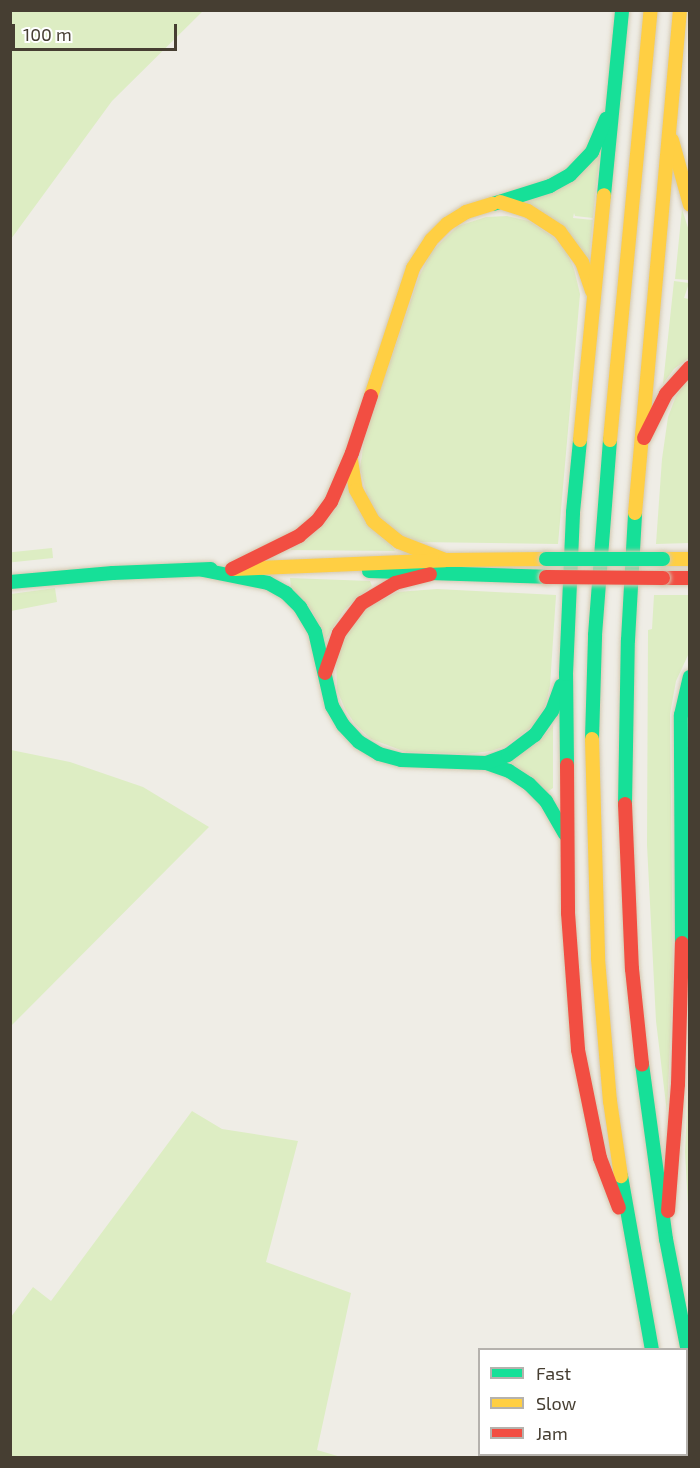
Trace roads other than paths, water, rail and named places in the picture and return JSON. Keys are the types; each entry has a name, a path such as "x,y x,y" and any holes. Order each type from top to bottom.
{"main road":[{"path":"622,10 573,512 566,674 567,842 568,924 578,1050 600,1158 632,1242"},
{"path":"651,10 603,514 593,695 592,816 599,971 610,1101 652,1348"},
{"path":"680,10 640,447 628,640 625,762 626,855 638,1037 666,1239 687,1348"},
{"path":"232,569 290,542 317,521 337,492 418,258 431,240 456,218 477,208 550,186 578,167 597,143 615,95"},
{"path":"669,127 690,205"},
{"path":"500,202 528,211 560,232 582,262 594,300"},
{"path":"640,447 666,394 690,367"},
{"path":"351,453 356,490 373,521 399,542 445,560"},
{"path":"10,582 203,570 298,568 445,560 690,559"},
{"path":"298,568 546,577 690,578"},
{"path":"203,570 258,579 277,587 293,599 306,615 315,632 328,698 343,725 369,748 401,760 486,763 514,774 538,792 558,819 567,842"},
{"path":"324,680 333,644 358,608 373,595 395,583 430,574"},
{"path":"486,763 508,755 535,735 552,711 566,674"},
{"path":"666,1239 678,1084 682,978 681,715 690,677"}]}
